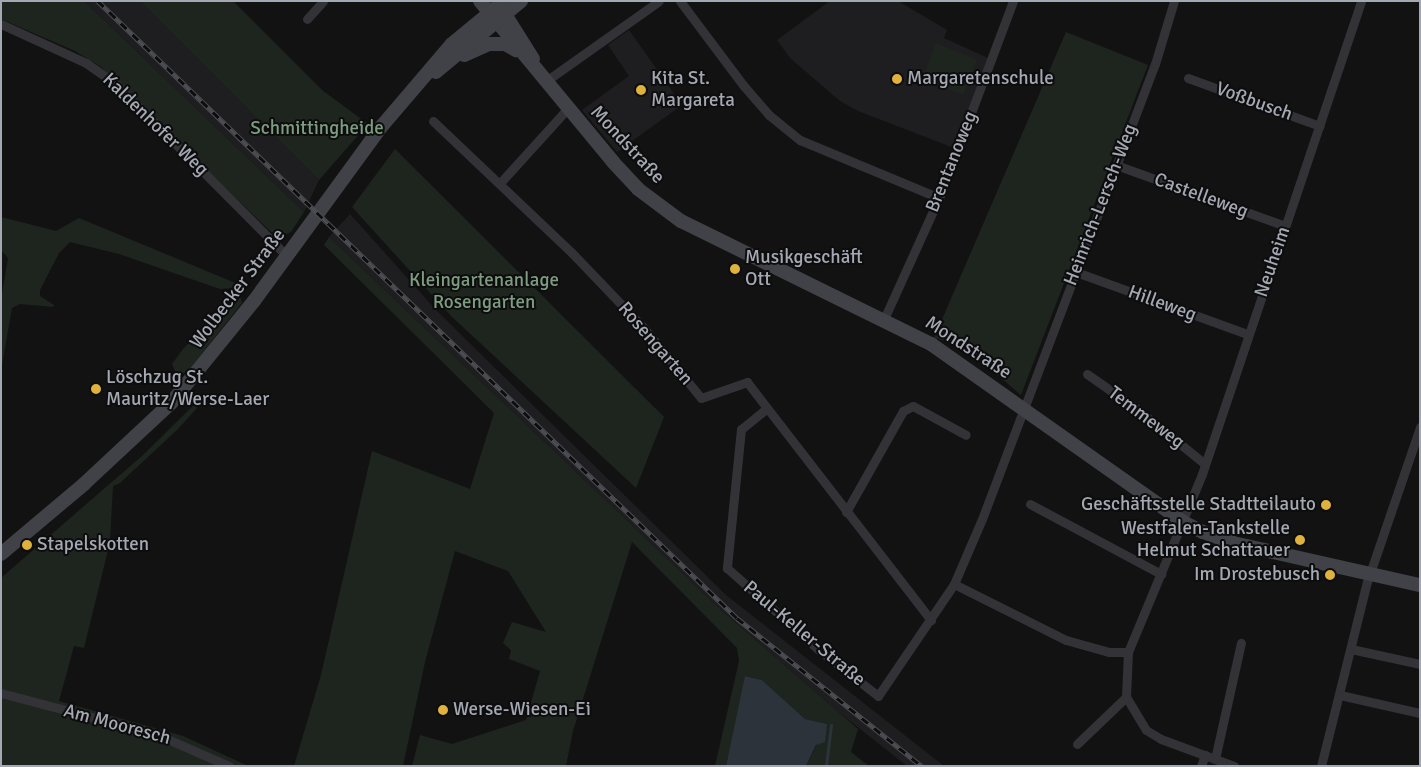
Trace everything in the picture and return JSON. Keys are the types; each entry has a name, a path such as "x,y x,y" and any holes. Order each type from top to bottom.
{"street":[{"path":"307,19 323,1"},
{"path":"480,1 498,9"},
{"name":"Wolbecker Straße","path":"1,554 84,484 171,402 287,256 361,152 452,44 498,9 521,1"},
{"path":"546,81 659,1"},
{"path":"680,1 743,85 769,115 800,140 939,198"},
{"name":"Brentanoweg","path":"884,319 939,198 1013,1"},
{"name":"Heinrich-Lersch-Weg","path":"1024,408 1155,64 1174,1"},
{"name":"Neuheim","path":"1128,652 1183,522 1205,464 1361,1"},
{"name":"Wolbecker Straße","path":"415,86 446,65 498,9"},
{"name":"Mondstraße","path":"498,9 520,52 537,69 629,180 680,221 884,319 961,363 1183,522 1233,543 1420,585"},
{"name":"Mondstraße","path":"498,9 526,45 537,69"},
{"name":"Kaldenhofer Weg","path":"1,24 86,63 118,85 287,256"},
{"path":"446,65 489,44 505,44 520,52"},
{"name":"Voßbusch","path":"1188,78 1320,126"},
{"path":"500,183 568,108"},
{"name":"Rosengarten","path":"433,121 500,183 644,328 701,398 747,382 931,620"},
{"name":"Castelleweg","path":"1116,165 1286,226"},
{"name":"Hilleweg","path":"1076,272 1248,334"},
{"name":"Temmeweg","path":"1087,374 1137,409 1205,464"},
{"path":"846,512 904,411 913,406 966,435"},
{"name":"Paul-Keller-Straße","path":"766,409 741,429 727,568 819,650 878,696 954,584 1024,408"},
{"path":"1321,766 1370,574 1420,427"},
{"path":"1030,504 1161,574"},
{"path":"954,584 1066,640 1109,652 1128,652 1126,697 1146,730 1234,766"},
{"path":"1201,766 1210,757 1241,643"},
{"path":"1351,649 1420,664"},
{"name":"Am Mooresch","path":"1,693 156,734 229,766"},
{"path":"1340,695 1420,713"},
{"path":"1077,744 1126,697"}],"shaded area":[{"path":"84,1 140,1 319,180 304,212"},
{"name":"Margaretenschule","path":"830,1 898,1 947,30 944,38 988,58 954,148 858,111 840,101 790,58 777,40"},
{"name":"Kita St. Margareta","path":"629,30 682,105 617,152 582,110 629,76 608,45"},
{"path":"350,214 436,310 726,595 944,766 907,766 836,710 722,611 329,237"},
{"path":"745,676 762,680 805,719 827,724 825,742 816,745 806,766 726,766"}],"green space":[{"path":"1,1 84,1 304,212 291,232 279,238 269,230 101,67 75,51 1,19"},
{"name":"Schmittingheide","path":"140,1 233,1 322,90 368,124 319,180"},
{"path":"1066,32 1148,65 1021,395 979,359 950,342 934,338"},
{"path":"936,43 977,60 963,95 922,79"},
{"name":"Kleingartenanlage Rosengarten","path":"395,149 664,417 636,488 451,316 352,207"},
{"path":"1,217 56,231 79,218 245,287 220,289 119,254 70,242 59,253 40,290 40,296 54,305 53,307 20,304 12,308 1,371 1,300 8,258 1,250"},
{"path":"329,237 722,611 858,729 851,752 869,766 806,766 827,724 805,719 762,680 746,676 726,766 715,766 739,661 737,648 632,542 573,731 566,766 412,766 420,735 452,744 526,720 540,671 509,659 511,650 503,643 512,622 546,632 508,571 455,551 425,662 403,766 294,766 321,675 372,451 470,489 494,413 324,245"},
{"path":"240,296 242,303 188,371 177,376 172,364 183,349 233,297"},
{"path":"196,403 197,408 178,429 120,483 113,486 110,542 84,648 74,646 59,701 183,736 248,766 1,766 1,578 143,455"}],"waterway":[{"path":"826,766 831,725"}],"railway":[{"path":"98,1 737,618 922,766"}],"place":[{"name":"Margaretenschule","path":"897,79"},
{"name":"Kita St. Margareta","path":"641,90"},
{"name":"Musikgeschäft Ott","path":"735,269"},
{"name":"Löschzug St. Mauritz/Werse-Laer","path":"96,389"},
{"name":"Geschäftsstelle Stadtteilauto","path":"1326,505"},
{"name":"Westfalen-Tankstelle Helmut Schattauer","path":"1300,540"},
{"name":"Stapelskotten","path":"27,545"},
{"name":"Im Drostebusch","path":"1330,575"},
{"name":"Werse-Wiesen-Ei","path":"443,710"}]}
